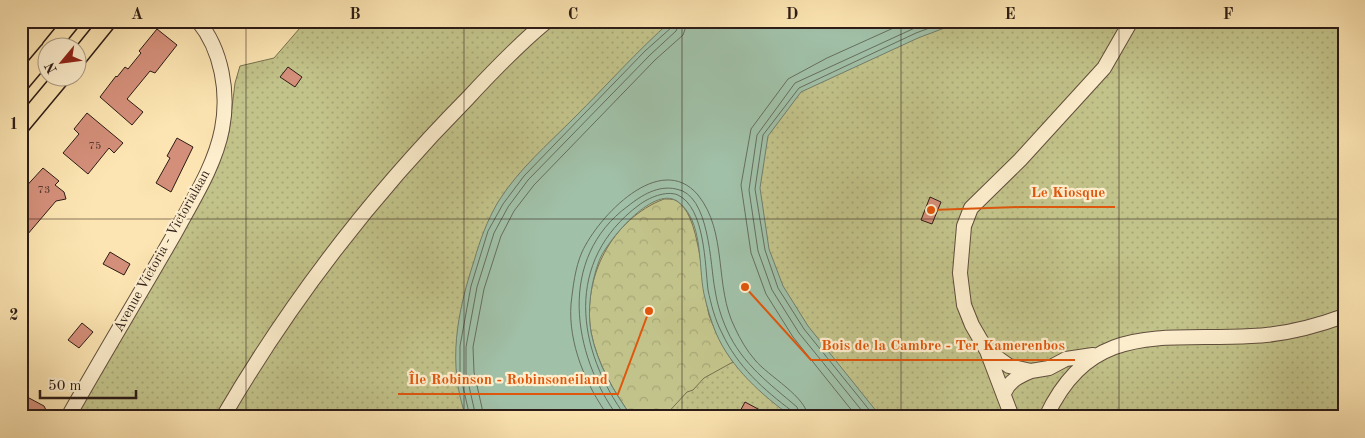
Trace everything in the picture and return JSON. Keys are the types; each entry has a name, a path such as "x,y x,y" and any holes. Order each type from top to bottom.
{"main road":[{"path":"58,38 72,21"},
{"path":"88,46 108,21"},
{"path":"21,82 38,62"},
{"path":"21,126 53,88"}],"street":[{"name":"Avenue Victoria - Victorialaan","path":"68,417 194,197 217,146 222,130 224,84 213,47 198,21"},
{"path":"222,417 268,343 371,207 444,122 509,56 547,21"},
{"path":"1012,417 987,351 972,325 960,288 964,226 971,208 1020,160 1104,68 1131,21"},
{"path":"1004,393 1007,385 1031,371 1049,368 1066,359 1095,355 1138,340 1162,337 1271,335 1344,316"},
{"path":"987,351 1009,366 1031,371"},
{"path":"1046,417 1062,388 1077,369 1095,355"}],"green space":[{"path":"306,21 1344,21 1344,417 72,417 198,199 229,132 235,83 240,66 274,58"},
{"path":"664,199 675,200 684,207 690,219 699,252 709,315 719,339 733,362 704,378 693,390 687,392 664,417 632,417 607,377 597,355 591,332 589,311 591,291 596,271 616,235 629,220 646,208"}],"water":[{"path":"671,21 963,21 918,38 801,92 768,136 760,188 769,249 783,286 808,326 881,417 792,417 748,380 722,346 712,324 704,294 696,231 692,220 686,209 677,201 667,198 656,201 644,208 620,229 603,252 592,287 589,315 597,355 607,377 632,417 466,417 457,378 456,358 459,319 476,253 494,209 506,190 534,158"}],"building":[{"path":"157,29 177,45 155,73 150,71 127,99 143,112 132,125 100,97 125,67 128,69 141,53 139,51"},
{"path":"288,67 302,77 295,87 280,77"},
{"path":"87,113 123,143 114,153 109,148 88,174 63,153 79,134 74,129"},
{"path":"177,138 193,147 171,192 156,183 170,158 167,156"},
{"path":"43,168 59,181 55,185 64,192 66,199 56,201 21,242 21,192"},
{"path":"930,197 941,202 932,224 921,220"},
{"path":"110,252 130,264 124,275 103,264"},
{"path":"82,323 93,332 79,348 68,340"},
{"path":"29,398 44,406 47,412 44,417 21,417 21,399"},
{"path":"745,402 773,417 737,417"}],"place":[{"name":"Le Kiosque","path":"931,210"},
{"name":"Bois de la Cambre - Ter Kamerenbos","path":"745,287"},
{"name":"Île Robinson - Robinsoneiland","path":"649,311"}]}
